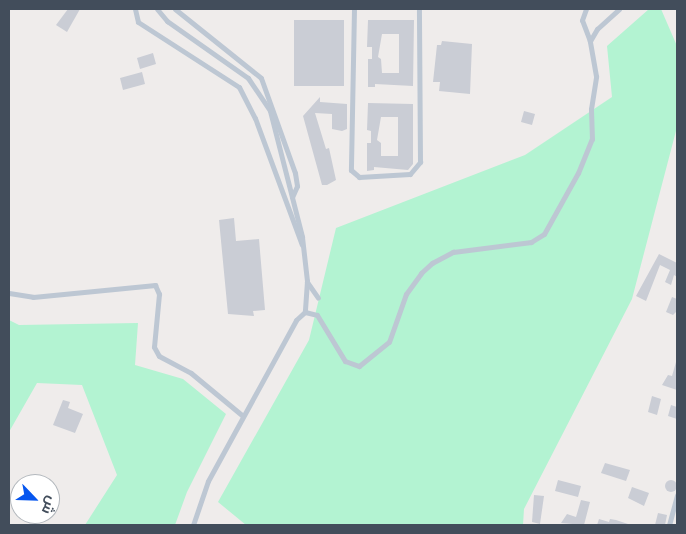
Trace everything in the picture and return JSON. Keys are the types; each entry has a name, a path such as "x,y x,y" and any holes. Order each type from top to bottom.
{"street":[{"path":"135,9 138,22 240,87 255,118 293,229 303,248"},
{"path":"157,9 167,21 248,78 270,111 292,197 303,248 307,282 305,312 296,320 208,481 193,525"},
{"path":"175,9 261,78 295,173 297,186 292,197"},
{"path":"354,9 351,170 358,177 410,174 420,162 419,9"},
{"path":"305,312 317,315 345,361 359,366 389,342 406,294 421,273 432,263 453,252 531,242 544,234 578,173 592,139 591,109 596,76 590,41 582,20 586,9"},
{"path":"590,41 597,29 620,9"},
{"path":"307,282 318,298"},
{"path":"9,293 33,297 155,285 159,294 154,347 159,356 191,373 244,416"},
{"path":"669,525 677,495"}],"green space":[{"path":"649,9 661,9 677,46 677,127 632,299 524,509 523,525 246,525 218,502 309,340 336,228 525,155 612,97 607,46"},
{"path":"9,320 19,325 138,323 135,365 183,379 226,414 187,492 175,525 85,525 117,475 82,385 37,383 9,432"}],"building":[{"path":"68,9 80,9 67,32 56,25"},
{"path":"294,20 344,20 344,86 294,86"},
{"path":"368,20 414,20 413,86 375,84 375,87 368,87 368,59 372,59 372,47 367,47","holes":["382,34 399,34 399,73 382,73 381,59 378,57"]},
{"path":"442,41 472,44 470,94 439,91 440,82 433,82 437,45 441,45"},
{"path":"153,53 156,64 140,69 137,58"},
{"path":"142,72 145,84 123,90 120,78"},
{"path":"320,97 320,102 347,104 347,129 342,131 332,129 332,114 315,113 326,149 329,148 336,180 327,185 322,185 303,116"},
{"path":"368,103 413,104 413,164 408,170 374,167 374,170 367,171 367,143 371,143 371,131 367,130","holes":["381,117 398,117 398,156 381,156 381,143 377,140"]},
{"path":"524,111 535,114 532,125 521,122"},
{"path":"234,218 236,241 259,239 265,310 253,311 254,316 228,314 219,220"},
{"path":"659,254 677,263 677,277 674,275 671,285 665,282 670,270 660,265 646,301 636,296"},
{"path":"672,297 677,299 677,311 673,315 666,312"},
{"path":"676,362 677,390 662,385 668,375 672,376"},
{"path":"652,396 661,399 657,415 648,412"},
{"path":"63,400 70,402 68,408 83,414 75,433 53,425"},
{"path":"671,405 677,407 677,419 668,416"},
{"path":"605,463 630,470 626,481 601,473"},
{"path":"558,480 581,486 578,497 555,491"},
{"path":"673,480 676,481 676,491 669,492 666,491 665,484 666,481"},
{"path":"632,487 649,493 644,506 628,498"},
{"path":"534,495 544,496 540,524 532,522"},
{"path":"581,500 590,502 584,525 561,523 567,514 576,517"},
{"path":"658,513 667,515 665,525 655,525"},
{"path":"599,519 609,522 610,519 616,520 631,525 597,525"}]}
